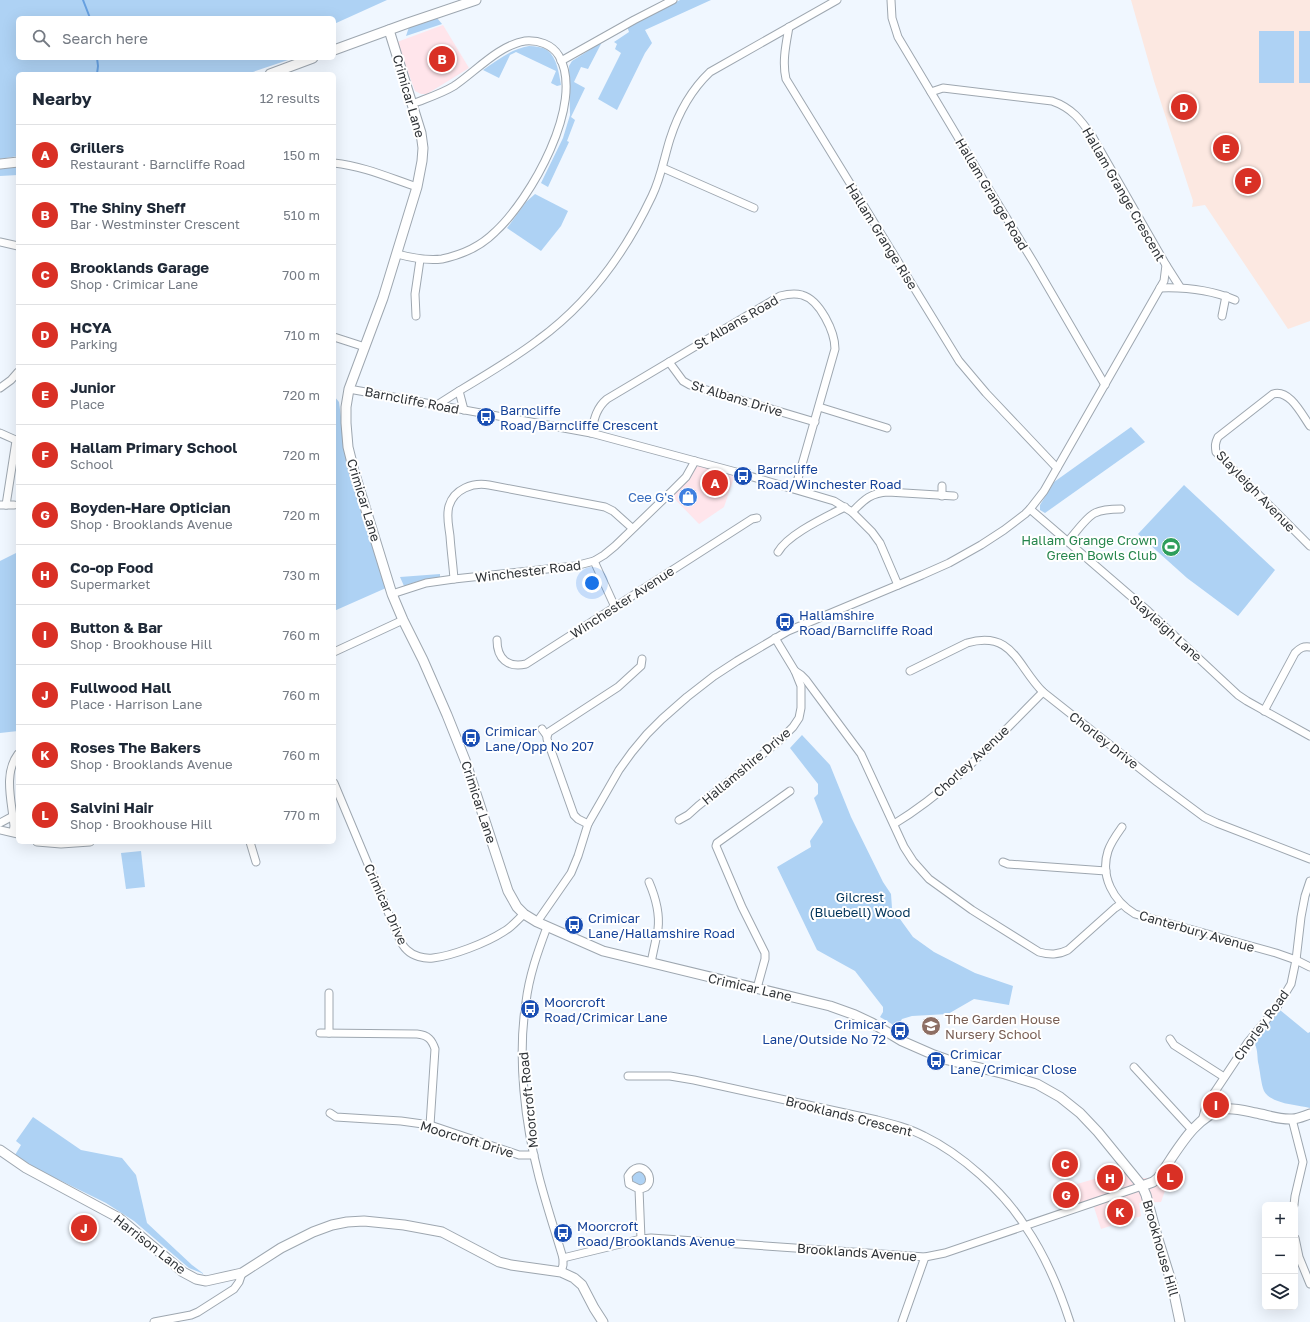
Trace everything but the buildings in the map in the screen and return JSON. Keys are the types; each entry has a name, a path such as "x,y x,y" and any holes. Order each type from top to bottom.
{"street":[{"path":"336,49 476,0"},
{"path":"561,62 634,20 673,0"},
{"path":"437,405 539,340 566,318 586,298 614,263 630,239 653,194 677,120 700,81 710,72 837,0"},
{"name":"Hallam Grange Road","path":"891,0 892,18 898,37 1106,384"},
{"name":"Hallam Grange Rise","path":"789,27 784,60 784,72 786,79 959,361 986,393 1057,468"},
{"name":"Crimicar Lane","path":"389,30 422,141 422,161 417,187 397,254 349,389 346,407 348,447 392,594 423,660 465,760 508,891 517,907 524,914 537,922 602,951 651,964 813,1001 855,1015 913,1046 934,1055 1037,1084 1060,1097 1084,1118 1098,1132 1142,1186"},
{"path":"397,254 420,260 432,260 466,251 477,246 494,233 515,211 536,178 555,138 563,115 565,98 564,70 553,49 540,42 532,41 516,43 496,54 447,90 412,104"},
{"path":"275,72 308,60"},
{"name":"Hallam Grange Crescent","path":"537,922 570,873 578,856 588,824 619,770 632,752 662,719 687,696 714,676 775,638 817,618 949,563 1004,530 1030,509 1044,491 1164,281 1166,265 1092,136 1079,118 1070,110 1061,104 1052,102 958,89 943,88 931,92"},
{"path":"0,164 16,162"},
{"path":"336,163 365,169 417,187"},
{"path":"662,168 754,208"},
{"path":"0,242 16,246"},
{"path":"416,316 415,294 420,260"},
{"path":"1166,265 1180,287"},
{"path":"1160,288 1180,287 1215,292 1235,300"},
{"name":"St Albans Road","path":"591,433 598,409 607,399 780,296 788,294 803,295 810,299 818,307 826,319 835,343 835,349 795,489"},
{"path":"1222,316 1226,296"},
{"path":"336,338 365,347"},
{"name":"St Albans Drive","path":"669,362 683,381 690,385 815,422"},
{"path":"0,388 16,374"},
{"name":"Barncliffe Road","path":"349,389 591,433 834,501 852,512 872,532 880,543 898,585"},
{"path":"459,392 464,410"},
{"name":"Slayleigh Avenue","path":"1310,426 1286,395 1278,392 1273,394 1241,418 1218,437 1215,442 1216,452 1310,546"},
{"path":"819,408 887,428"},
{"path":"0,433 16,441"},
{"path":"14,505 3,505 16,446"},
{"name":"Winchester Road","path":"392,594 426,584 454,579 575,566 594,561 615,546 686,477 695,461"},
{"path":"454,579 448,519 449,505 457,494 468,486 474,484 489,485 605,507 613,511 632,528"},
{"path":"942,486 942,496"},
{"path":"852,512 866,499 879,493 888,492 954,496"},
{"path":"778,552 780,548 791,538 845,507"},
{"name":"Slayleigh Lane","path":"1030,509 1148,611 1238,695 1310,736"},
{"path":"1068,541 1094,513 1105,510 1121,509"},
{"name":"Winchester Avenue","path":"497,640 498,651 501,658 513,665 526,664 713,543 752,519 758,518"},
{"path":"594,561 616,607"},
{"path":"336,651 403,620"},
{"name":"Hallamshire Drive","path":"679,820 688,815 779,741 793,727 799,718 801,708 801,686 795,671 775,638"},
{"name":"Chorley Drive","path":"910,671 967,643 982,640 991,641 1005,646 1011,651 1033,682 1043,692 1157,782 1204,816 1217,823 1310,859"},
{"path":"1264,711 1295,653 1304,646 1310,647"},
{"path":"547,736 550,732 618,687 641,666 642,660"},
{"path":"795,671 801,675 861,754 904,847 913,861 930,879 972,910 1039,952 1055,954 1068,950 1121,904"},
{"path":"801,686 811,688"},
{"name":"Chorley Avenue","path":"894,824 911,814 948,785 1043,692"},
{"path":"542,729 547,736 574,815 578,819 588,824"},
{"path":"0,830 16,833 9,783 10,771 16,758"},
{"name":"Crimicar Drive","path":"336,788 396,931 401,942 410,952 423,957 432,958 473,946 505,932 524,914"},
{"path":"757,988 765,959 765,953 742,907 716,846 717,843 790,791"},
{"path":"0,824 13,816"},
{"name":"Canterbury Avenue","path":"1122,827 1108,851 1106,871 1114,896 1121,904 1135,914 1276,953 1310,967"},
{"path":"251,844 256,862"},
{"path":"1003,862 1008,864 1106,871"},
{"name":"Chorley Road","path":"1214,1093 1248,1042 1277,1007 1291,984 1296,960 1301,917 1305,896 1310,881"},
{"path":"649,882 654,893 658,922 651,964"},
{"name":"Moorcroft Road","path":"547,927 537,954 526,1002 522,1049 524,1088 528,1121 538,1176 563,1258 561,1272"},
{"path":"329,993 329,1033"},
{"path":"320,1033 424,1035 429,1038 433,1042 435,1050 430,1125"},
{"path":"1170,1039 1174,1045 1224,1077"},
{"path":"1134,1067 1192,1130"},
{"name":"Brooklands Crescent","path":"628,1076 670,1076 694,1080 900,1126 923,1135 941,1145 959,1158 994,1188 1025,1225 1053,1275 1062,1296 1070,1322"},
{"path":"1202,1121 1206,1106"},
{"name":"Brookhouse Hill","path":"1180,1322 1172,1284 1157,1236 1150,1204 1142,1186 1158,1178 1192,1130 1202,1121 1217,1112 1225,1109 1235,1109 1292,1119 1310,1114"},
{"name":"Moorcroft Drive","path":"330,1114 336,1117 401,1121 430,1125 519,1155 534,1155"},
{"path":"1292,1119 1303,1162 1294,1202"},
{"name":"Harrison Lane","path":"0,1150 26,1168 120,1218 183,1272 196,1279 206,1281 242,1273"},
{"name":"Brooklands Avenue","path":"563,1258 641,1239 651,1238 925,1257 945,1253 1142,1186"},
{"path":"639,1190 641,1239"},
{"path":"154,1322 191,1315 198,1312 234,1289 239,1282 242,1273 281,1248 313,1232 347,1222 364,1221 404,1225 442,1232 499,1262 561,1272 579,1281 603,1322"},
{"path":"1298,1252 1310,1284"},
{"path":"902,1322 925,1257"}],"shaded area":[{"path":"1131,0 1310,0 1310,321 1288,329 1205,205 1192,207 1193,201 1154,81"},
{"path":"443,25 469,68 427,94 421,94 415,91 397,42"},
{"path":"695,461 736,472 724,507 699,524 669,493"},
{"path":"1126,1161 1142,1178 1152,1178 1162,1166 1178,1174 1171,1187 1167,1185 1161,1202 1139,1203 1141,1216 1101,1229 1092,1201 1067,1206 1060,1189 1101,1177"}],"green space":[{"path":"0,0 387,0 336,23 336,16 16,16 16,60 288,60 253,72 16,72 16,156 0,159"},
{"path":"680,0 711,0 645,30 652,43 645,53 617,110 598,99 621,53 615,49 617,44 614,42 629,32 627,26"},
{"path":"437,18 442,24 406,36 409,27"},
{"path":"1259,31 1294,31 1294,83 1259,83"},
{"path":"1299,31 1310,31 1310,83 1299,83"},
{"path":"601,44 588,69 581,67 574,82 585,88 571,117 575,120 567,141 569,142 548,187 541,183 563,138 570,115 569,66 572,61"},
{"path":"529,46 543,48 550,53 557,66 561,85 557,86 551,83 556,71 516,52 510,55 499,78 483,70 510,52"},
{"path":"16,162 16,175 0,176 0,164"},
{"path":"535,194 568,211 561,226 541,251 507,228 526,202"},
{"path":"336,398 339,402 347,462 386,588 336,610"},
{"path":"1131,427 1145,442 1045,513 1040,510 1040,505 1054,482"},
{"path":"1184,485 1275,570 1238,616 1187,578 1138,534"},
{"path":"16,553 16,731 0,733 0,561"},
{"path":"440,574 440,578 419,581 404,586 400,577"},
{"name":"Gilcrest (Bluebell) Wood","path":"802,735 830,765 851,817 883,882 891,894 892,908 913,937 934,952 975,973 1013,986 1009,1005 974,999 948,1014 912,1016 902,1019 897,1027 880,1017 883,1012 883,1007 855,971 817,950 777,867 811,847 810,841 823,822 814,798 818,794 818,784 790,748"},
{"path":"141,851 145,887 126,889 121,853"},
{"path":"1280,1010 1308,1033 1310,1032 1310,1108 1292,1105 1272,1099 1267,1095 1263,1088 1257,1049 1253,1041"},
{"path":"33,1117 81,1150 122,1158 136,1175 147,1223 192,1265 204,1274 189,1268 134,1221 106,1203 37,1169 15,1155 21,1145 16,1141"},
{"path":"636,1171 642,1171 646,1175 646,1181 642,1185 636,1185 632,1181 632,1175"}],"waterway":[{"path":"83,0 89,16"},
{"path":"97,60 97,72"}],"place":[{"name":"The Shiny Sheff","path":"442,59"},
{"name":"HCYA","path":"1184,107"},
{"name":"Junior","path":"1226,148"},
{"name":"Hallam Primary School","path":"1248,181"},
{"name":"Barncliffe Road/Barncliffe Crescent","path":"486,417"},
{"name":"Barncliffe Road/Winchester Road","path":"743,476"},
{"name":"Grillers","path":"715,483"},
{"name":"Cee G's","path":"688,497"},
{"name":"Hallam Grange Crown Green Bowls Club","path":"1171,547"},
{"name":"Hallamshire Road/Barncliffe Road","path":"785,622"},
{"name":"Crimicar Lane/Opp No 207","path":"471,738"},
{"name":"Crimicar Lane/Hallamshire Road","path":"574,925"},
{"name":"Moorcroft Road/Crimicar Lane","path":"530,1009"},
{"name":"The Garden House Nursery School","path":"931,1026"},
{"name":"Crimicar Lane/Outside No 72","path":"900,1031"},
{"name":"Crimicar Lane/Crimicar Close","path":"936,1061"},
{"name":"Button & Bar","path":"1216,1105"},
{"name":"Brooklands Garage","path":"1065,1164"},
{"name":"Salvini Hair","path":"1170,1177"},
{"name":"Co-op Food","path":"1110,1178"},
{"name":"Boyden-Hare Optician","path":"1066,1195"},
{"name":"Roses The Bakers","path":"1120,1212"},
{"name":"Fullwood Hall","path":"84,1228"},
{"name":"Moorcroft Road/Brooklands Avenue","path":"563,1233"}]}
